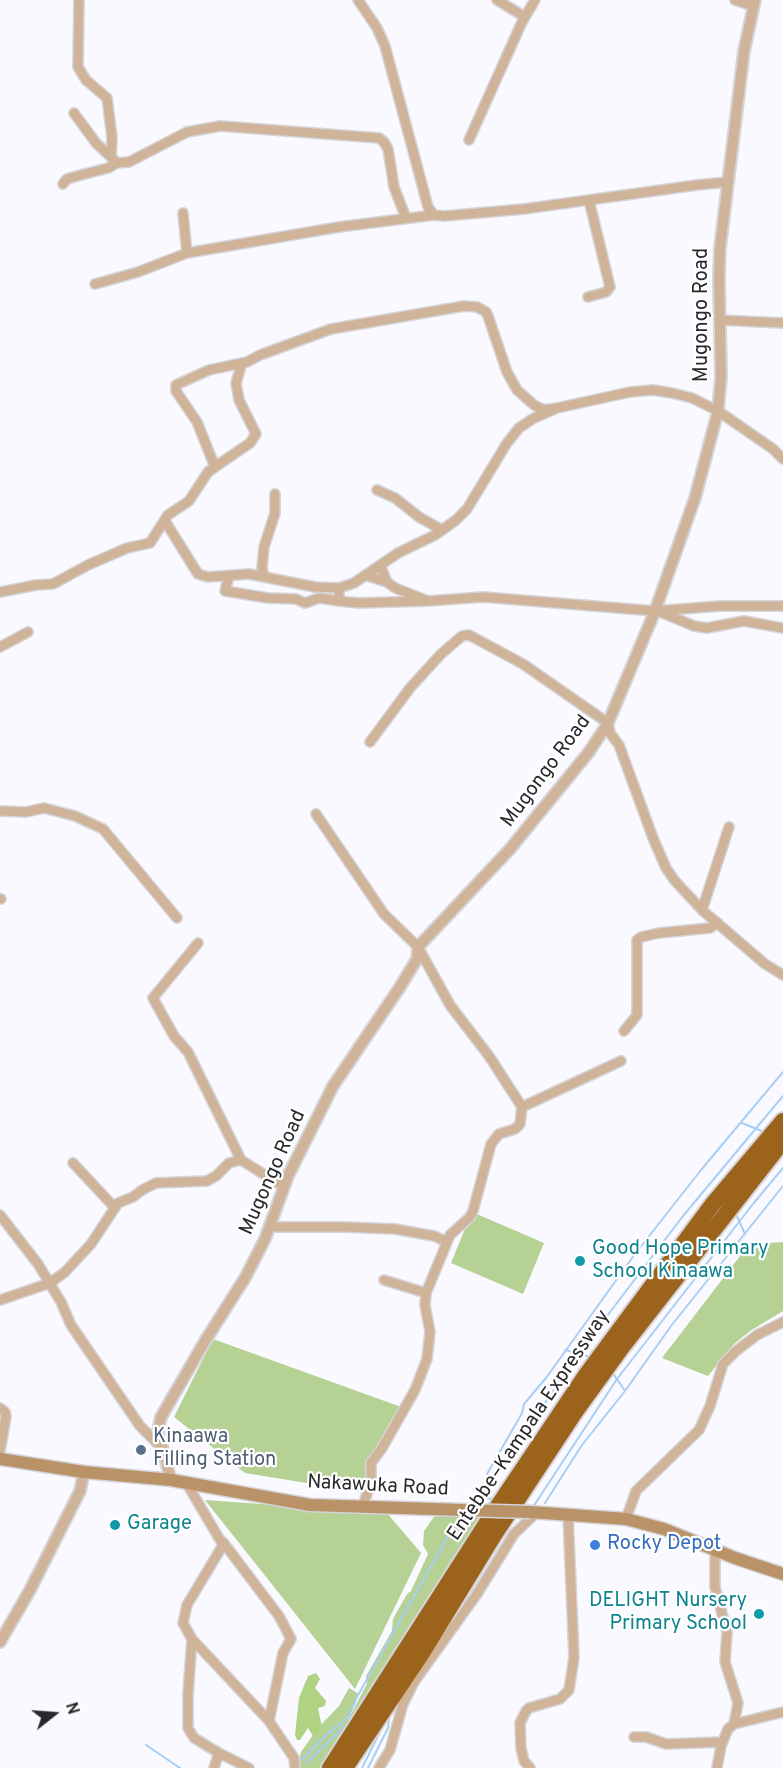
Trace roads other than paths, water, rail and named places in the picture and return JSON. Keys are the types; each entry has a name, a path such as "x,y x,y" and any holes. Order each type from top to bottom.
{"highway":[{"name":"Entebbe–Kampala Expressway","path":"330,1768 486,1524 586,1375 712,1205 783,1121"},
{"name":"Entebbe–Kampala Expressway","path":"345,1768 422,1653 494,1535 575,1412 621,1347 783,1141"}],"main road":[{"name":"Nakawuka Road","path":"0,1459 84,1472 171,1480 310,1505 533,1513 626,1519 664,1529 783,1574"}],"street":[{"path":"63,183 67,179 108,168 114,160 107,98 86,80 78,67 79,0"},
{"path":"358,0 373,21 385,46 428,207 434,215"},
{"path":"497,0 525,17"},
{"path":"469,140 535,0"},
{"path":"735,0 754,3"},
{"name":"Mugongo Road","path":"171,1480 158,1431 161,1417 245,1278 270,1227 284,1187 333,1086 417,959 418,946 510,849 589,752 608,723 655,611 695,498 718,411 721,377 720,248 744,51 754,3"},
{"path":"74,113 96,142 114,160 129,162 187,132 220,126 379,138 384,141 388,149 394,188 406,218"},
{"path":"95,284 138,272 187,253 339,227 380,224 434,215 492,212 697,184 728,182"},
{"path":"588,297 606,292 610,287 589,200"},
{"path":"183,213 187,253"},
{"path":"215,467 197,422 175,386 209,370 252,360 261,354 341,327 464,306 482,309 488,316 507,372 517,390 534,405 544,410 630,392 653,390 692,398 718,411 773,449 783,459"},
{"path":"719,320 783,323"},
{"path":"0,592 53,584 127,548 150,543 168,515 191,499 208,472 250,443 256,434 239,400 236,383 242,363"},
{"path":"165,521 198,574 208,577 249,574 315,587 339,588 354,583 398,553 442,530 467,509 507,443 519,428 534,418 557,408"},
{"path":"377,490 395,498 419,517 442,530"},
{"path":"264,576 263,555 275,513 275,494"},
{"path":"380,565 391,585 391,602"},
{"path":"365,575 428,601"},
{"path":"229,576 225,591 268,598 296,599 305,603 319,598 358,603 483,597 655,611 720,606 783,606"},
{"path":"339,588 339,601"},
{"path":"655,611 694,626 707,628 744,621 783,628"},
{"path":"0,647 28,632"},
{"path":"370,742 410,688 441,654 462,636 467,635 524,664 608,723 610,733 619,745 642,812 666,868 702,910 765,964 782,971"},
{"path":"0,811 26,812 44,808 75,816 103,829 177,918"},
{"path":"316,814 384,914 418,946 450,1005 489,1056 522,1107 520,1124 515,1129 499,1134 491,1144 473,1211 470,1217 453,1232 447,1242 426,1293 425,1305 430,1332 427,1359 415,1390 371,1463 371,1483 362,1508"},
{"path":"702,910 729,827"},
{"path":"624,1031 637,1015 637,940 659,933 710,928 718,923"},
{"path":"198,943 153,998 174,1036 188,1052 241,1160 284,1187"},
{"path":"522,1107 621,1061"},
{"path":"0,1300 50,1283 78,1259 91,1244 118,1203 156,1183 207,1181 216,1176 229,1163 241,1160"},
{"path":"73,1163 115,1208"},
{"path":"0,1215 38,1264 61,1302 71,1325 140,1426 161,1447"},
{"path":"270,1227 395,1229 434,1236 447,1242"},
{"path":"384,1280 426,1293"},
{"path":"626,1519 636,1491 699,1430 710,1406 723,1364 757,1335 783,1322"},
{"path":"0,1408 5,1412 6,1417 0,1451"},
{"path":"0,1642 30,1590 80,1491 84,1472"},
{"path":"187,1484 223,1542 279,1616 291,1639 283,1653 269,1721"},
{"path":"379,1768 390,1750 403,1704 414,1682 477,1594 514,1534 533,1513"},
{"path":"530,1768 524,1761 521,1748 520,1723 529,1708 560,1699 569,1690 574,1657 568,1515"},
{"path":"223,1542 222,1548 187,1605 183,1623 192,1639 269,1721 294,1758 295,1768"},
{"path":"715,1550 715,1587 727,1632 725,1662 738,1703 734,1724"},
{"path":"192,1639 188,1728 194,1738 249,1768"},
{"path":"717,1768 722,1742 734,1724 783,1712"},
{"path":"634,1737 646,1737 666,1744 722,1742"},
{"path":"214,1768 219,1753"}],"waterway":[{"path":"487,1474 522,1413 524,1404 546,1378 635,1254 783,1072"},
{"path":"495,1499 479,1498 588,1341 683,1216 783,1096"},
{"path":"742,1123 764,1132"},
{"path":"533,1507 617,1379 783,1168"},
{"path":"612,1372 625,1391 671,1326 783,1186"},
{"path":"735,1212 745,1234"},
{"path":"565,1350 587,1356"},
{"path":"545,1503 582,1445 625,1391"},
{"path":"450,1516 463,1517"},
{"path":"306,1763 350,1721 349,1716 357,1697 448,1536"},
{"path":"301,1760 349,1716"},
{"path":"368,1768 388,1728 389,1717"},
{"path":"362,1768 382,1728"},
{"path":"146,1745 180,1768"}],"place":[{"name":"Good Hope Primary School Kinaawa","path":"580,1261"},
{"name":"Kinaawa Filling Station","path":"141,1450"},
{"name":"Garage","path":"115,1525"},
{"name":"Rocky Depot","path":"595,1545"},
{"name":"DELIGHT Nursery Primary School","path":"759,1614"}]}
